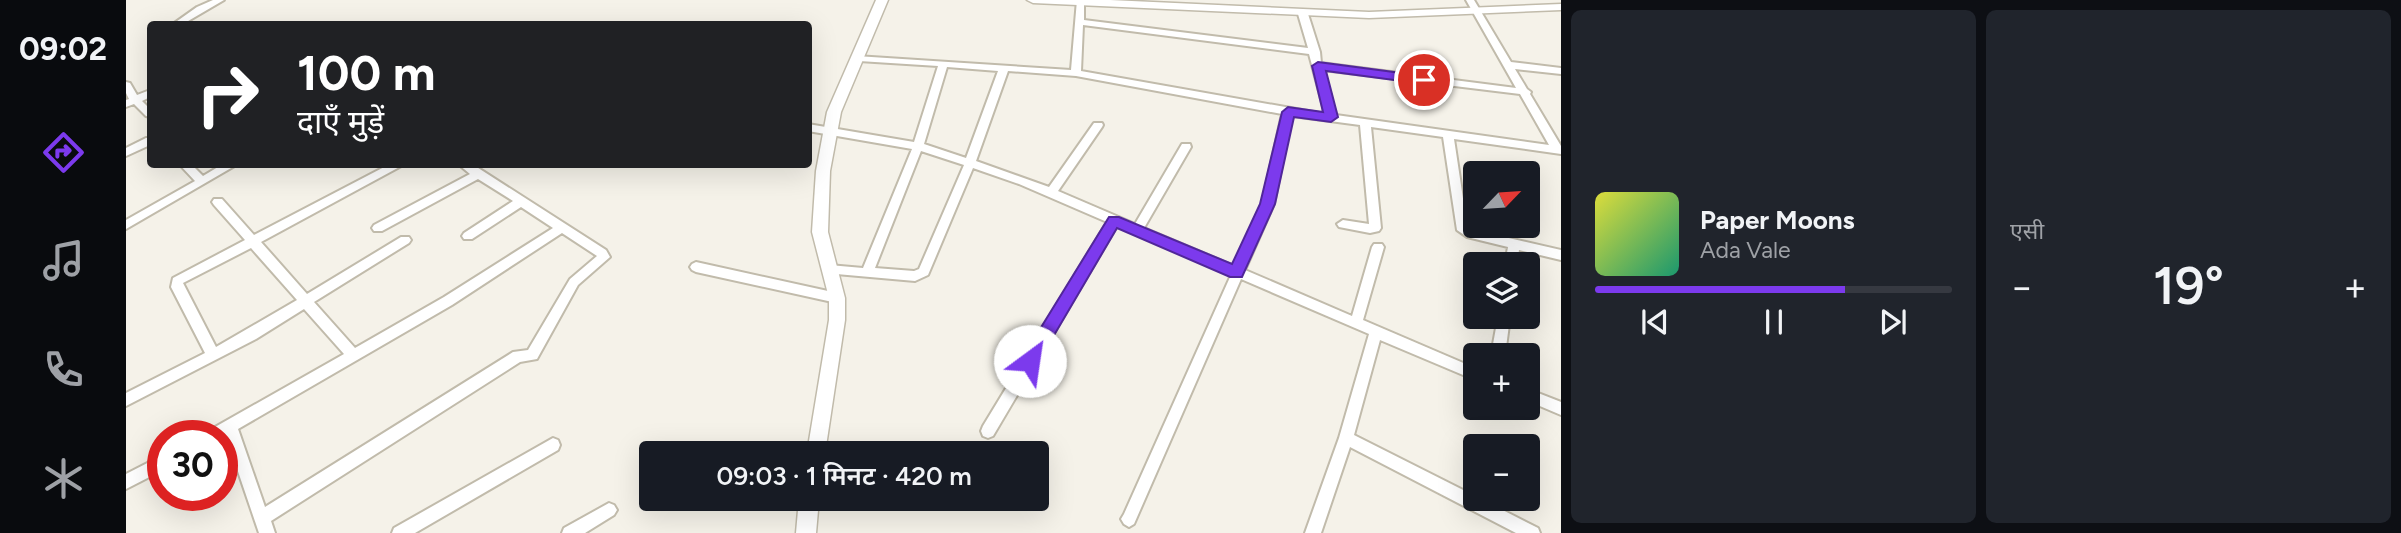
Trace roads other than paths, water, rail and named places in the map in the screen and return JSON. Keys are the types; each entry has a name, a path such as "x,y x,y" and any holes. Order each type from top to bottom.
{"street":[{"path":"182,21 220,0"},
{"path":"818,441 833,355 837,299 820,232 823,171 834,112 882,0"},
{"path":"1033,0 1229,5 1303,14 1392,14 1474,4 1561,7"},
{"path":"1076,73 1080,2"},
{"path":"1474,4 1559,150"},
{"path":"1303,14 1331,117"},
{"path":"1079,22 1315,52"},
{"path":"859,58 1076,73 1288,112 1559,150"},
{"path":"867,272 918,146 943,65"},
{"path":"1508,65 1561,71"},
{"path":"1318,66 1525,93"},
{"path":"829,270 915,276 924,272 970,163 1004,68"},
{"path":"126,85 131,102 147,112"},
{"path":"131,102 147,94"},
{"path":"1129,519 1268,204 1288,112"},
{"path":"1343,224 1375,228 1364,123"},
{"path":"1051,193 1098,125"},
{"path":"812,128 918,146 970,163 1051,193 1463,369"},
{"path":"1448,134 1461,227 1471,234 1561,255"},
{"path":"126,152 147,142"},
{"path":"1137,230 1186,147"},
{"path":"188,168 201,180"},
{"path":"126,225 225,168"},
{"path":"238,449 265,525 510,360 518,356 532,355 574,282 604,257 602,253 468,168"},
{"path":"213,355 177,287 177,281 380,169"},
{"path":"378,228 477,176"},
{"path":"218,202 353,355"},
{"path":"468,236 520,202"},
{"path":"988,430 1114,221"},
{"path":"238,422 448,302 562,228"},
{"path":"126,400 251,335 405,240"},
{"path":"1513,252 1514,245"},
{"path":"1356,323 1378,247"},
{"path":"696,267 837,299"},
{"path":"1313,533 1346,438 1376,332"},
{"path":"1540,400 1561,409"},
{"path":"1346,438 1532,533"},
{"path":"400,533 554,444"},
{"path":"126,481 147,470"},
{"path":"570,533 609,510"},
{"path":"806,533 808,511"}]}
